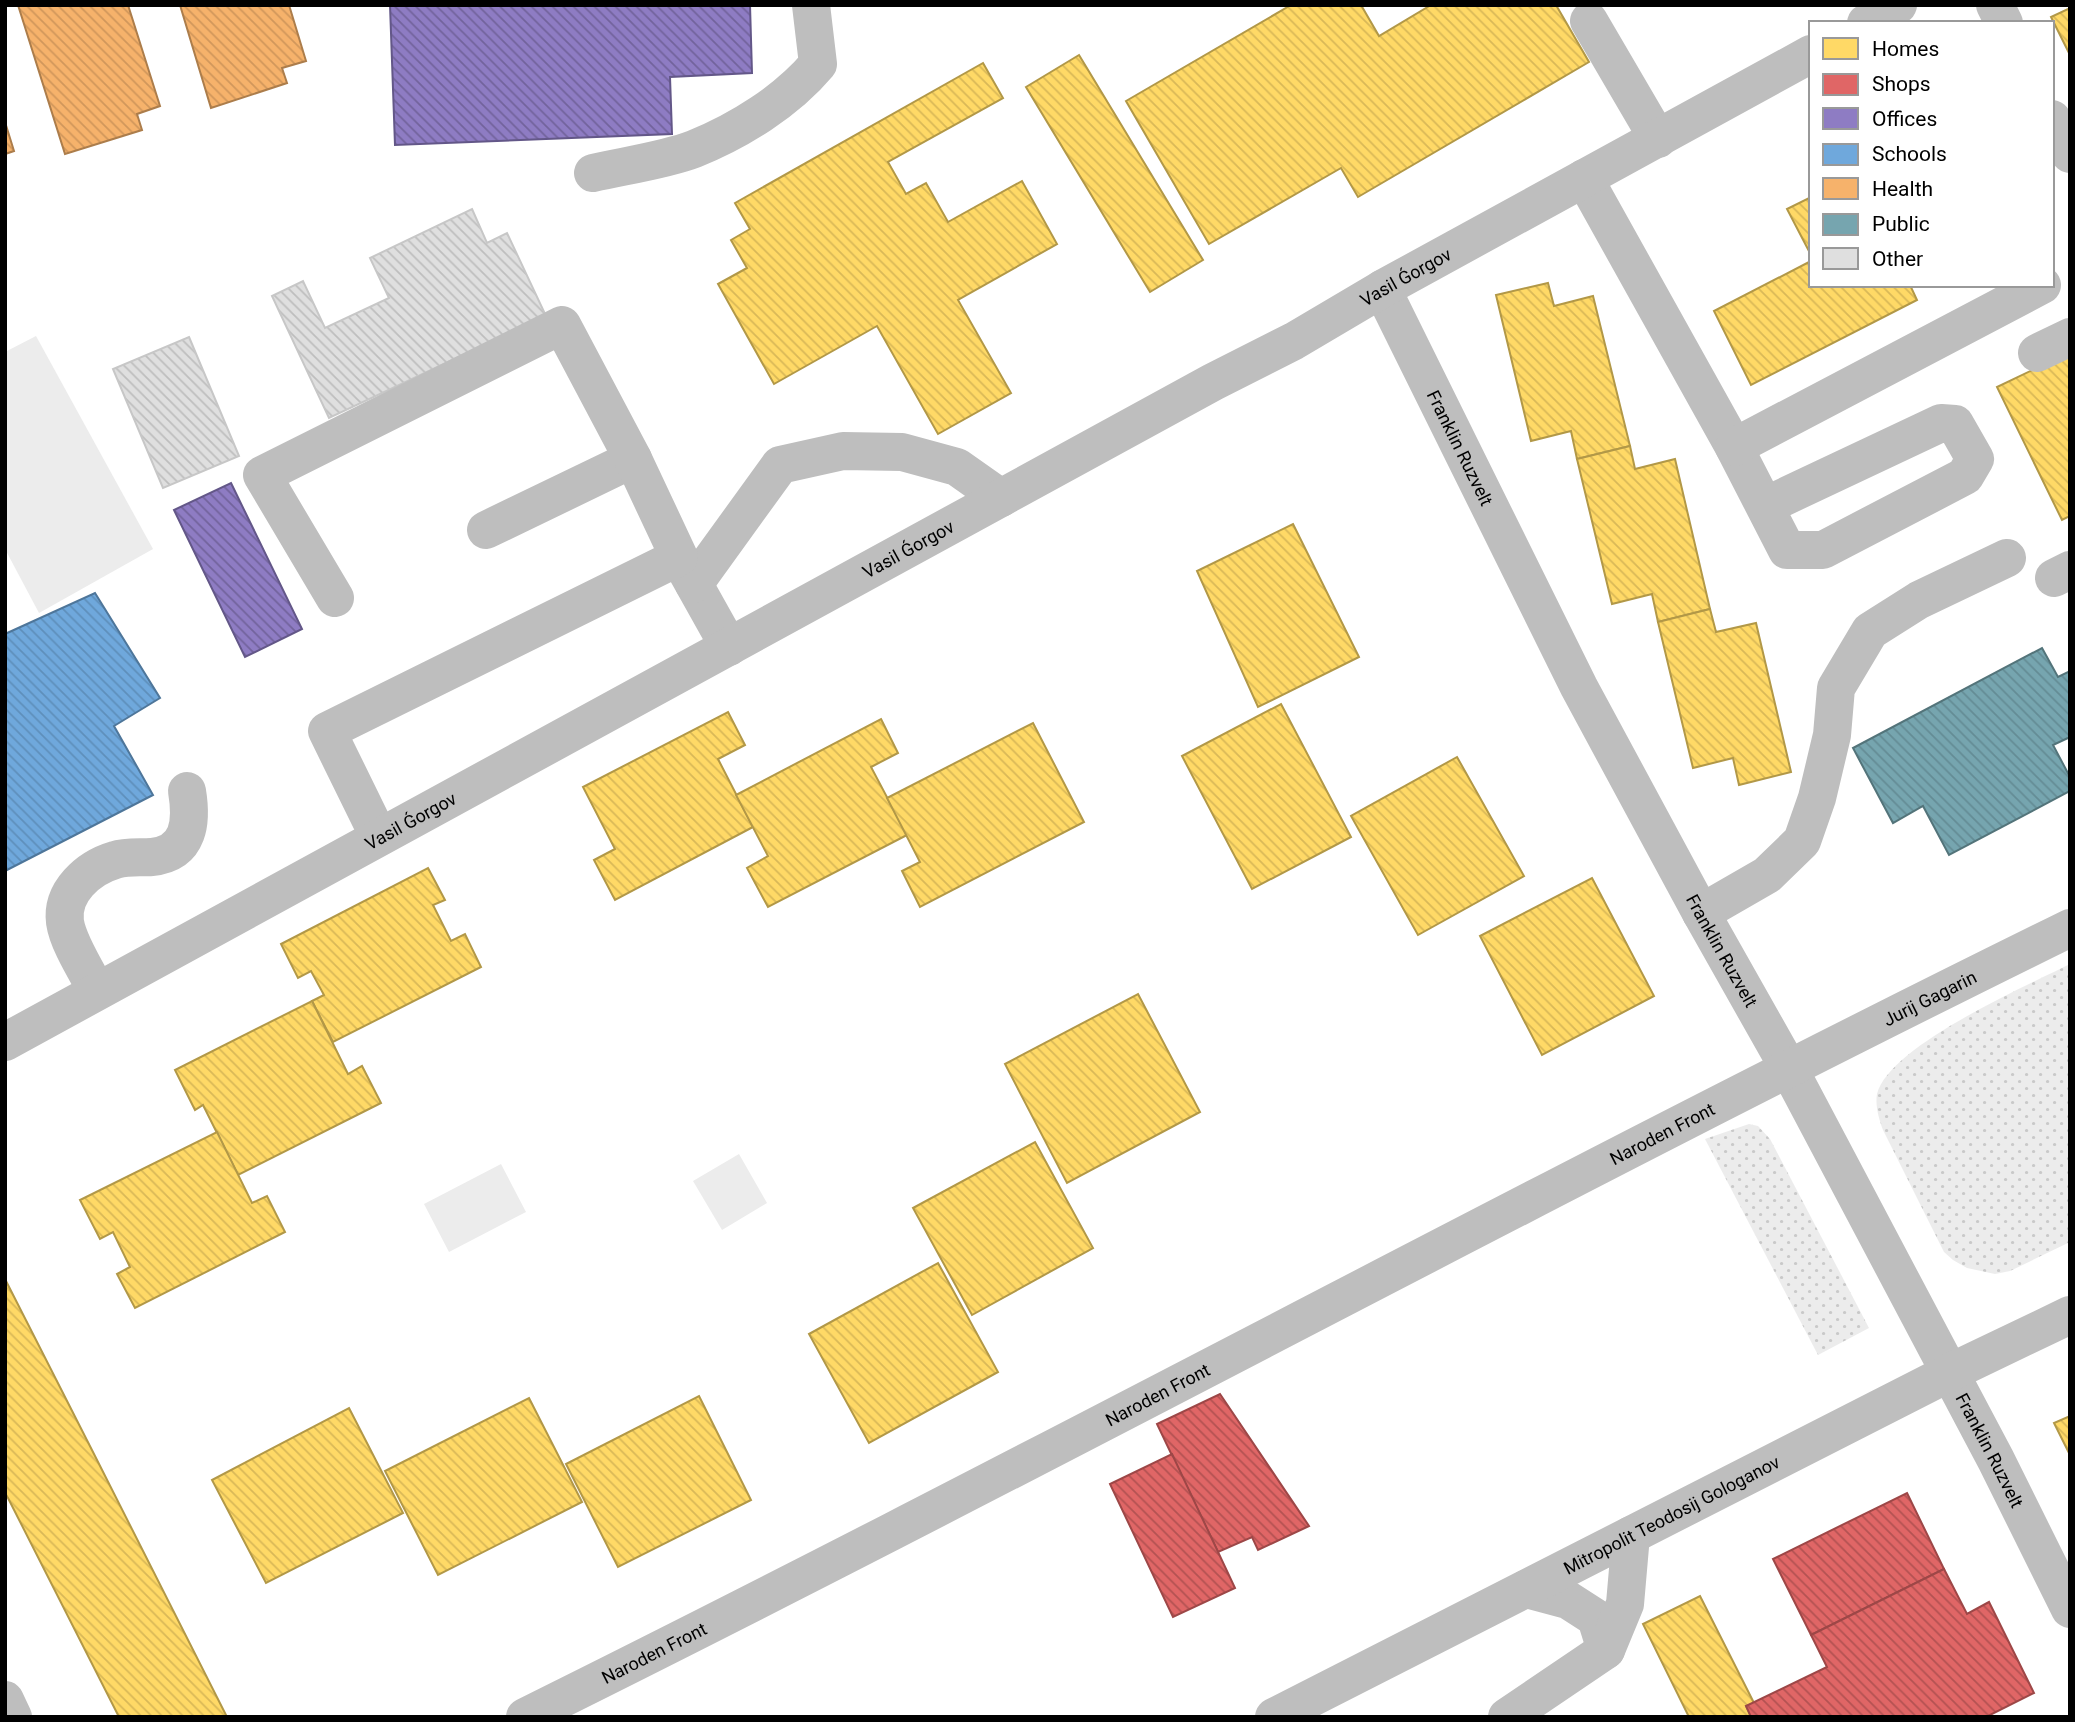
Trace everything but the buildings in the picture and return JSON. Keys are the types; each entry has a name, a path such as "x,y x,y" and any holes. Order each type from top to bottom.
{"street":[{"path":"593,173 693,149 759,116 802,84 818,64 811,5"},
{"path":"1870,21 1898,5"},
{"path":"1995,5 2003,21"},
{"path":"1589,20 1658,139"},
{"name":"Vasil Ǵorgov","path":"5,1042 1213,382 1294,341 1382,289 1809,55"},
{"path":"2054,123 2070,154"},
{"path":"1584,178 1734,447 1787,551 1823,550 1965,476 1975,459 1955,424 1941,423 1765,506"},
{"path":"2054,279 2070,271"},
{"path":"1734,447 2038,287"},
{"name":"Franklin Ruzvelt","path":"1382,289 1579,687 1788,1067 1996,1460 2070,1609"},
{"path":"335,598 262,475 562,325 632,459 686,571 729,646"},
{"path":"2036,354 2070,337"},
{"path":"379,836 327,731 686,571 780,465 843,450 902,453 957,467 1000,498"},
{"path":"486,530 632,459"},
{"path":"1701,913 1768,875 1802,841 1817,798 1832,735 1836,688 1870,631 1919,600 2007,558"},
{"path":"97,991 65,922 68,897 73,887 89,872 114,860 153,857 178,847 188,828 191,814 187,791"},
{"name":"Jurij Gagarin","path":"1788,1067 2070,928"},
{"name":"Naroden Front","path":"524,1717 853,1552 1788,1067"},
{"name":"Mitropolit Teodosij Gologanov","path":"1274,1717 1949,1373 2070,1315"},
{"path":"1507,1717 1606,1650 1625,1604 1631,1535"},
{"path":"1526,1589 1568,1600 1596,1618 1606,1650"},
{"path":"5,1700 13,1717"}],"shaded area":[{"path":"36,336 153,549 39,613 5,549 5,352"},
{"path":"2070,964 2070,1242 2010,1271 1995,1274 1967,1268 1944,1252 1883,1130 1877,1108 1877,1094 1887,1076 1906,1057 1932,1038 1993,1002"},
{"path":"1749,1124 1758,1126 1770,1139 1869,1328 1818,1355 1705,1139"},
{"path":"739,1154 767,1203 722,1230 693,1181"},
{"path":"501,1164 526,1212 449,1252 424,1204"}]}
